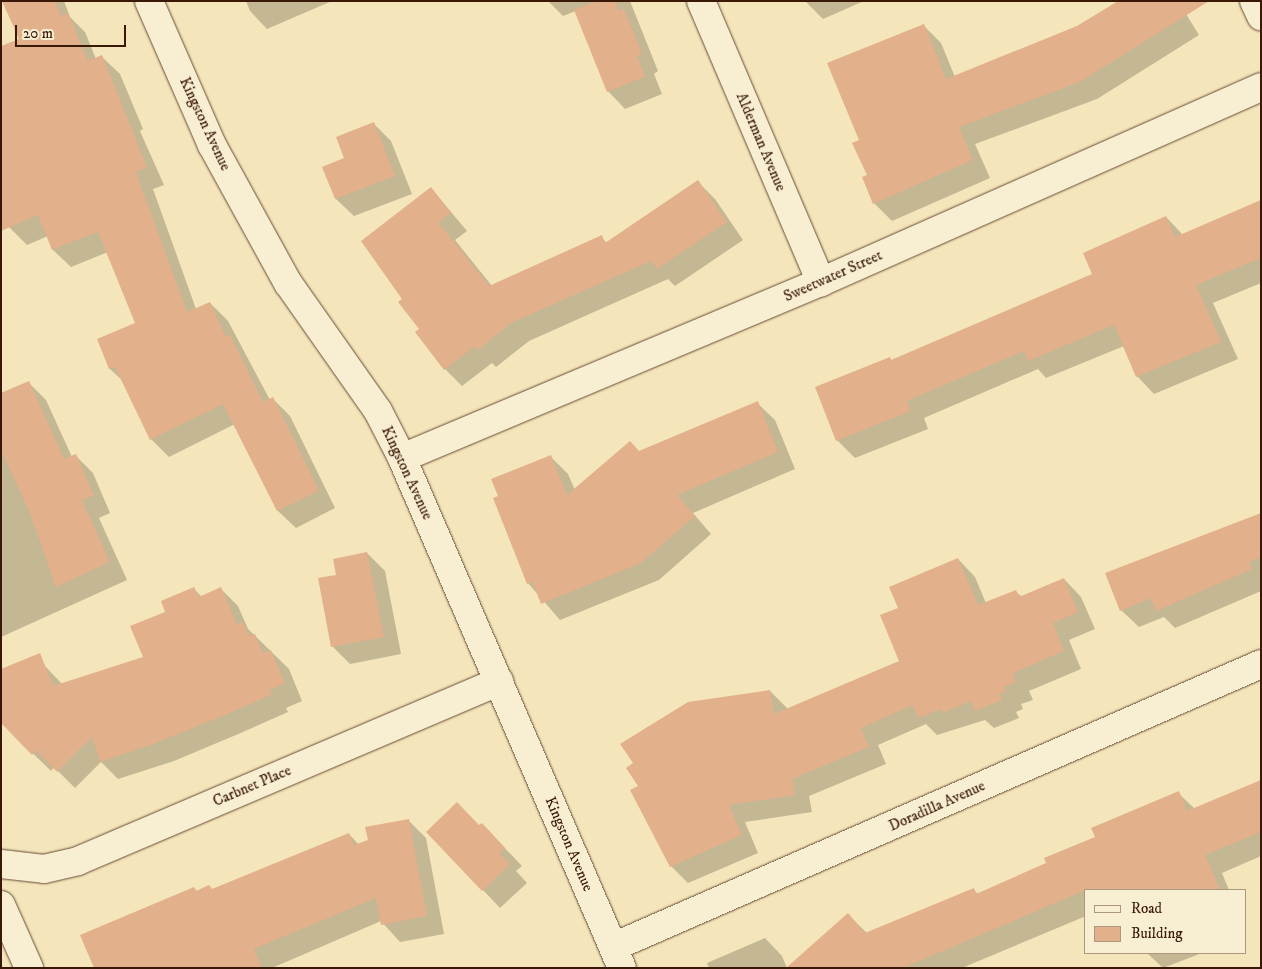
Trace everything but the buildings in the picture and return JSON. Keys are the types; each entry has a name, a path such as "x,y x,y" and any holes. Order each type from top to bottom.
{"street":[{"name":"Kingston Avenue","path":"149,1 212,145 288,283 378,411 402,458 617,957"},
{"name":"Alderman Avenue","path":"701,1 822,282"},
{"path":"1254,1 1261,16"},
{"name":"Sweetwater Street","path":"402,458 822,282 1261,86"},
{"name":"Doradilla Avenue","path":"617,957 1261,664"},
{"name":"Carbnet Place","path":"1,864 44,869 78,861 499,681"},
{"path":"1,905 29,968"}]}
